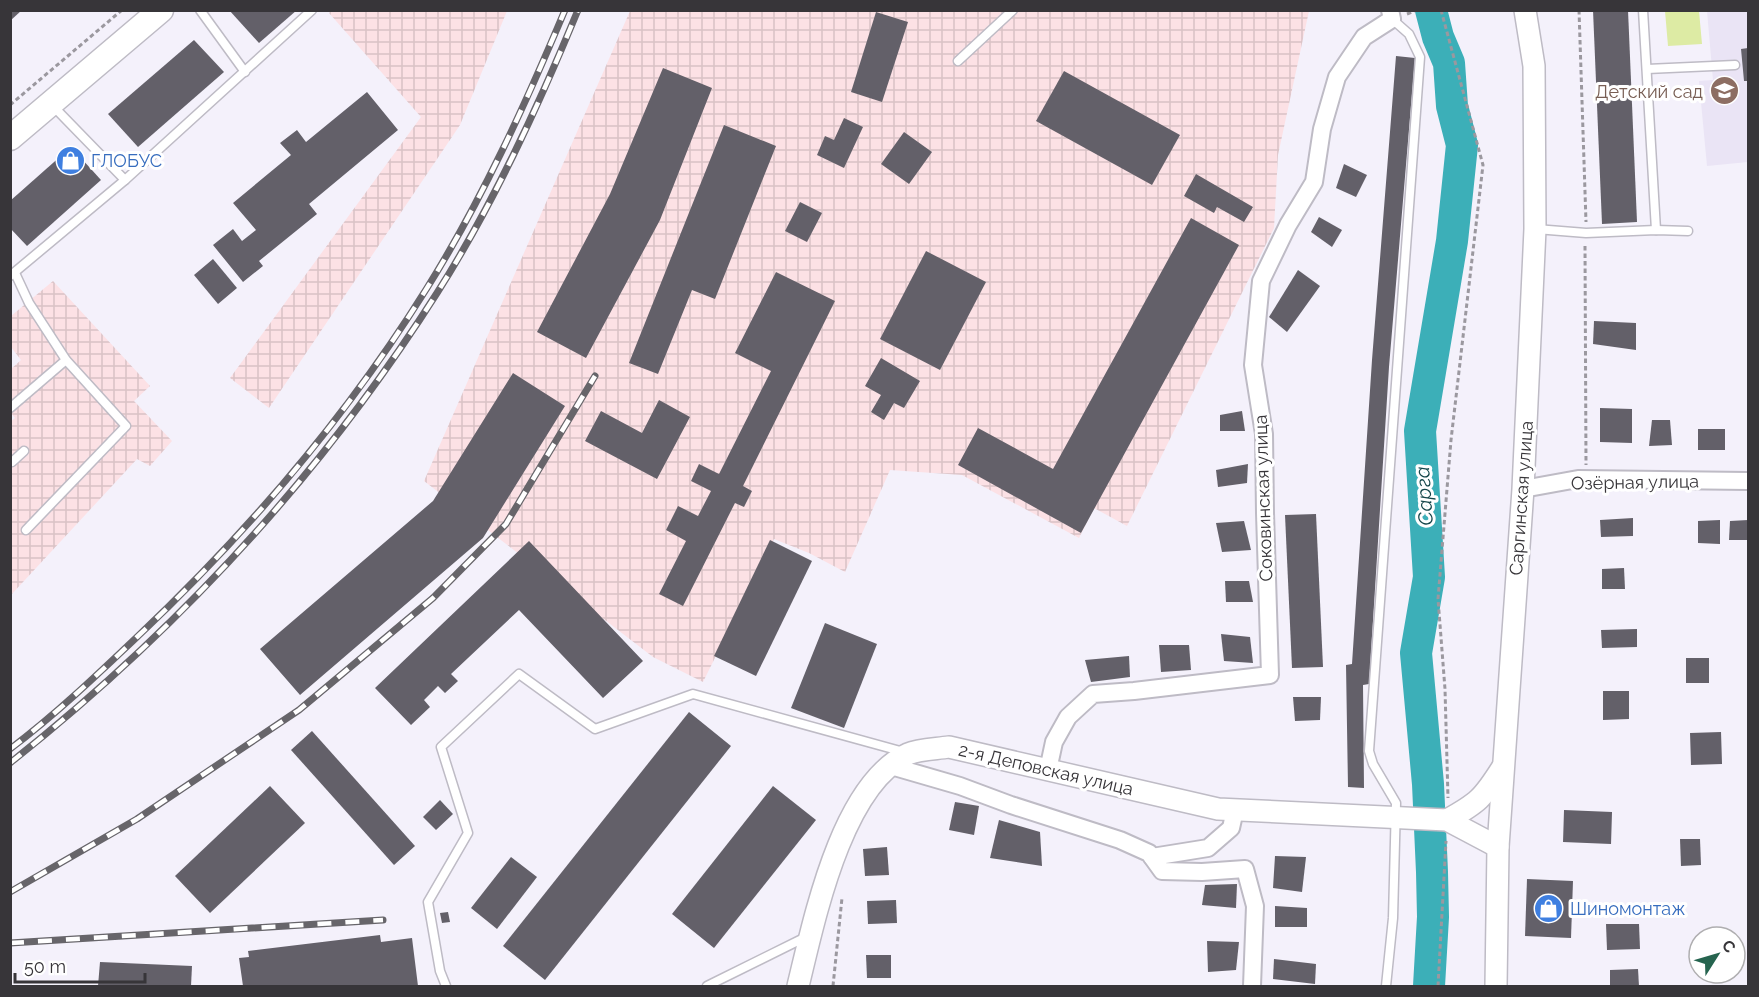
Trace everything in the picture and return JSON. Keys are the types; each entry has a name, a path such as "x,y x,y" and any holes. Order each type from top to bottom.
{"main road":[{"path":"10,138 161,10"}],"street":[{"name":"Саргинская улица","path":"1496,987 1498,847 1523,489 1535,229 1534,66 1525,10"},
{"name":"Соковинская улица","path":"1048,770 1054,742 1068,717 1093,694 1270,675 1264,434 1253,365 1261,281 1288,225 1314,182 1322,129 1336,77 1364,38 1391,15"},
{"name":"Озёрная улица","path":"1523,489 1578,479 1749,481"},
{"name":"2-я Деповская улица","path":"798,987 833,861 850,818 879,775 908,753 949,747 1218,809 1447,820"},
{"path":"891,766 960,786 1120,840 1149,853 1162,871 1202,872 1245,869 1255,906 1252,987"},
{"path":"1447,820 1472,806 1487,792 1503,766"},
{"path":"1152,857 1208,848 1231,828 1235,810"},
{"path":"1447,820 1498,847"}],"lane":[{"path":"200,10 245,72"},
{"path":"26,530 126,426 66,360 13,274 125,180 312,10"},
{"path":"958,61 1013,10"},
{"path":"1643,10 1656,230"},
{"path":"1386,987 1404,817 1373,764 1369,751 1420,57 1408,34 1391,15"},
{"path":"1647,69 1735,65"},
{"path":"51,104 125,180"},
{"path":"1535,229 1586,233 1688,231"},
{"path":"10,408 66,360"},
{"path":"11,462 24,451"},
{"path":"446,987 440,970 428,902 468,833 441,747 519,674 595,729 693,693 908,753"},
{"path":"707,987 811,934"}],"path":[{"path":"10,105 122,10"},
{"path":"1438,987 1449,807 1445,689 1438,599 1451,440 1483,165 1441,10"},
{"path":"1579,10 1586,233 1584,261 1586,465 1597,465"},
{"path":"833,987 842,897"}],"shaded area":[{"path":"331,11 507,11 460,125 269,408 230,378 421,117 329,13"},
{"path":"630,11 1309,11 1278,155 1274,228 1127,526 1094,508 1079,538 962,475 890,470 845,572 809,553 774,539 703,682 653,657 424,481"},
{"name":"Детский сад","path":"1707,11 1748,11 1748,162 1707,166 1699,81 1713,80"},
{"path":"53,281 150,386 134,401 172,441 150,466 137,459 11,595 10,422 15,418 11,413 11,369 21,360 11,347 11,316"}],"green space":[{"path":"1665,11 1699,11 1702,44 1668,46"}],"building":[{"path":"10,10 22,10 10,21"},
{"path":"229,10 297,10 259,43"},
{"path":"1593,10 1628,10 1637,222 1602,224"},
{"path":"876,12 908,22 882,102 851,92"},
{"path":"194,40 224,72 138,147 108,114"},
{"path":"1748,48 1748,81 1744,81 1741,49"},
{"path":"1396,56 1415,58 1389,367 1369,684 1363,685 1364,788 1348,787 1346,665 1352,664 1372,360"},
{"path":"663,68 712,88 660,220 586,358 537,332 610,194"},
{"path":"1064,71 1180,135 1152,185 1036,121"},
{"path":"367,92 398,130 309,204 317,214 259,261 263,266 243,282 213,245 233,229 242,241 256,230 233,203 291,155 280,143 297,130 306,142"},
{"path":"844,118 863,127 844,168 817,155 825,136 834,140"},
{"path":"724,125 776,146 715,299 692,290 658,374 629,363"},
{"path":"904,132 932,152 909,184 881,164"},
{"path":"71,147 101,180 27,246 10,228 10,201"},
{"path":"1344,164 1367,175 1356,197 1336,188"},
{"path":"1196,174 1253,207 1244,222 1217,207 1214,213 1184,196"},
{"path":"800,202 822,213 807,242 785,231"},
{"path":"1319,217 1342,230 1332,247 1311,232"},
{"path":"1191,218 1239,245 1081,533 958,465 978,428 1053,469"},
{"path":"926,251 986,282 940,370 880,339"},
{"path":"213,259 237,288 218,304 194,275"},
{"path":"1298,270 1320,286 1287,332 1269,317"},
{"path":"776,272 835,301 743,486 752,491 744,507 735,503 683,606 659,594 686,541 666,530 678,506 698,516 711,491 691,481 699,464 719,474 771,371 735,353"},
{"path":"1594,321 1636,323 1636,350 1593,344"},
{"path":"881,358 920,381 904,408 894,403 884,420 871,412 881,395 865,386"},
{"path":"513,373 565,406 483,538 300,695 260,649 433,501"},
{"path":"659,400 690,417 657,479 585,441 601,411 642,433"},
{"path":"1600,408 1632,409 1632,443 1600,442"},
{"path":"1242,411 1245,431 1220,431 1220,415"},
{"path":"1652,420 1670,420 1672,445 1649,446"},
{"path":"1698,429 1725,429 1725,450 1698,450"},
{"path":"1248,464 1247,483 1218,487 1216,470"},
{"path":"1316,514 1323,667 1292,668 1285,515"},
{"path":"1633,518 1633,536 1601,537 1600,520"},
{"path":"1720,520 1720,544 1698,543 1698,521"},
{"path":"1748,520 1748,540 1729,540 1730,521"},
{"path":"1244,521 1251,550 1222,552 1216,523"},
{"path":"770,540 812,561 756,676 714,656"},
{"path":"529,541 643,661 603,698 519,610 451,674 458,681 445,693 438,686 424,700 430,707 411,725 375,688"},
{"path":"1624,568 1625,589 1602,589 1602,569"},
{"path":"1225,581 1249,581 1253,602 1226,602"},
{"path":"825,623 877,644 844,728 791,708"},
{"path":"1637,629 1637,647 1602,648 1601,630"},
{"path":"1221,634 1250,637 1253,663 1224,661"},
{"path":"1159,645 1189,645 1191,670 1161,672"},
{"path":"1129,656 1130,677 1091,682 1085,660"},
{"path":"1686,658 1709,658 1709,683 1686,683"},
{"path":"1603,691 1629,691 1629,719 1603,720"},
{"path":"1293,697 1321,697 1320,720 1295,721"},
{"path":"689,712 731,746 545,980 503,946"},
{"path":"312,731 415,846 394,865 291,750"},
{"path":"1721,732 1722,764 1691,765 1690,733"},
{"path":"270,786 305,823 210,913 175,876"},
{"path":"773,786 816,820 714,948 672,914"},
{"path":"440,800 453,814 436,830 423,817"},
{"path":"955,802 979,806 974,835 949,830"},
{"path":"1564,810 1612,812 1611,844 1563,842"},
{"path":"999,820 1040,832 1042,866 990,858"},
{"path":"1680,839 1700,839 1701,865 1681,866"},
{"path":"887,847 889,875 865,876 863,849"},
{"path":"1275,856 1306,857 1302,892 1273,888"},
{"path":"511,857 537,877 497,929 471,908"},
{"name":"Шиномонтаж","path":"1527,879 1573,881 1571,938 1525,936"},
{"path":"1237,884 1236,908 1202,905 1205,885"},
{"path":"896,900 897,923 868,924 867,901"},
{"path":"1275,906 1307,908 1307,927 1275,927"},
{"path":"448,912 450,922 442,923 440,913"},
{"path":"1606,924 1639,924 1640,949 1607,950"},
{"path":"380,935 381,942 412,938 418,986 243,986 239,958 249,957 248,951"},
{"path":"1207,941 1239,942 1236,970 1208,972"},
{"path":"866,955 891,955 891,978 867,978"},
{"path":"1274,959 1316,964 1315,984 1273,979"},
{"path":"100,962 192,966 191,986 98,986"},
{"path":"1638,969 1639,986 1610,986 1610,970"}],"waterway":[{"name":"Сарга","path":"1429,986 1433,917 1432,872 1428,784 1416,653 1429,577 1420,431 1452,241 1462,145 1452,106 1449,63 1438,37 1431,10"}],"railway":[{"path":"10,749 91,681 218,556 293,472 363,383 427,288 466,221 518,117 565,10"},
{"path":"10,763 72,712 189,604 296,486 345,424 393,360 437,293 477,225 531,119 578,10"},
{"path":"10,892 137,819 299,710 433,598 506,524 595,376"},
{"path":"10,943 383,920"}],"place":[{"name":"Детский сад","path":"1724,91"},
{"name":"ГЛОБУС","path":"70,160"},
{"name":"Шиномонтаж","path":"1549,908"}]}
